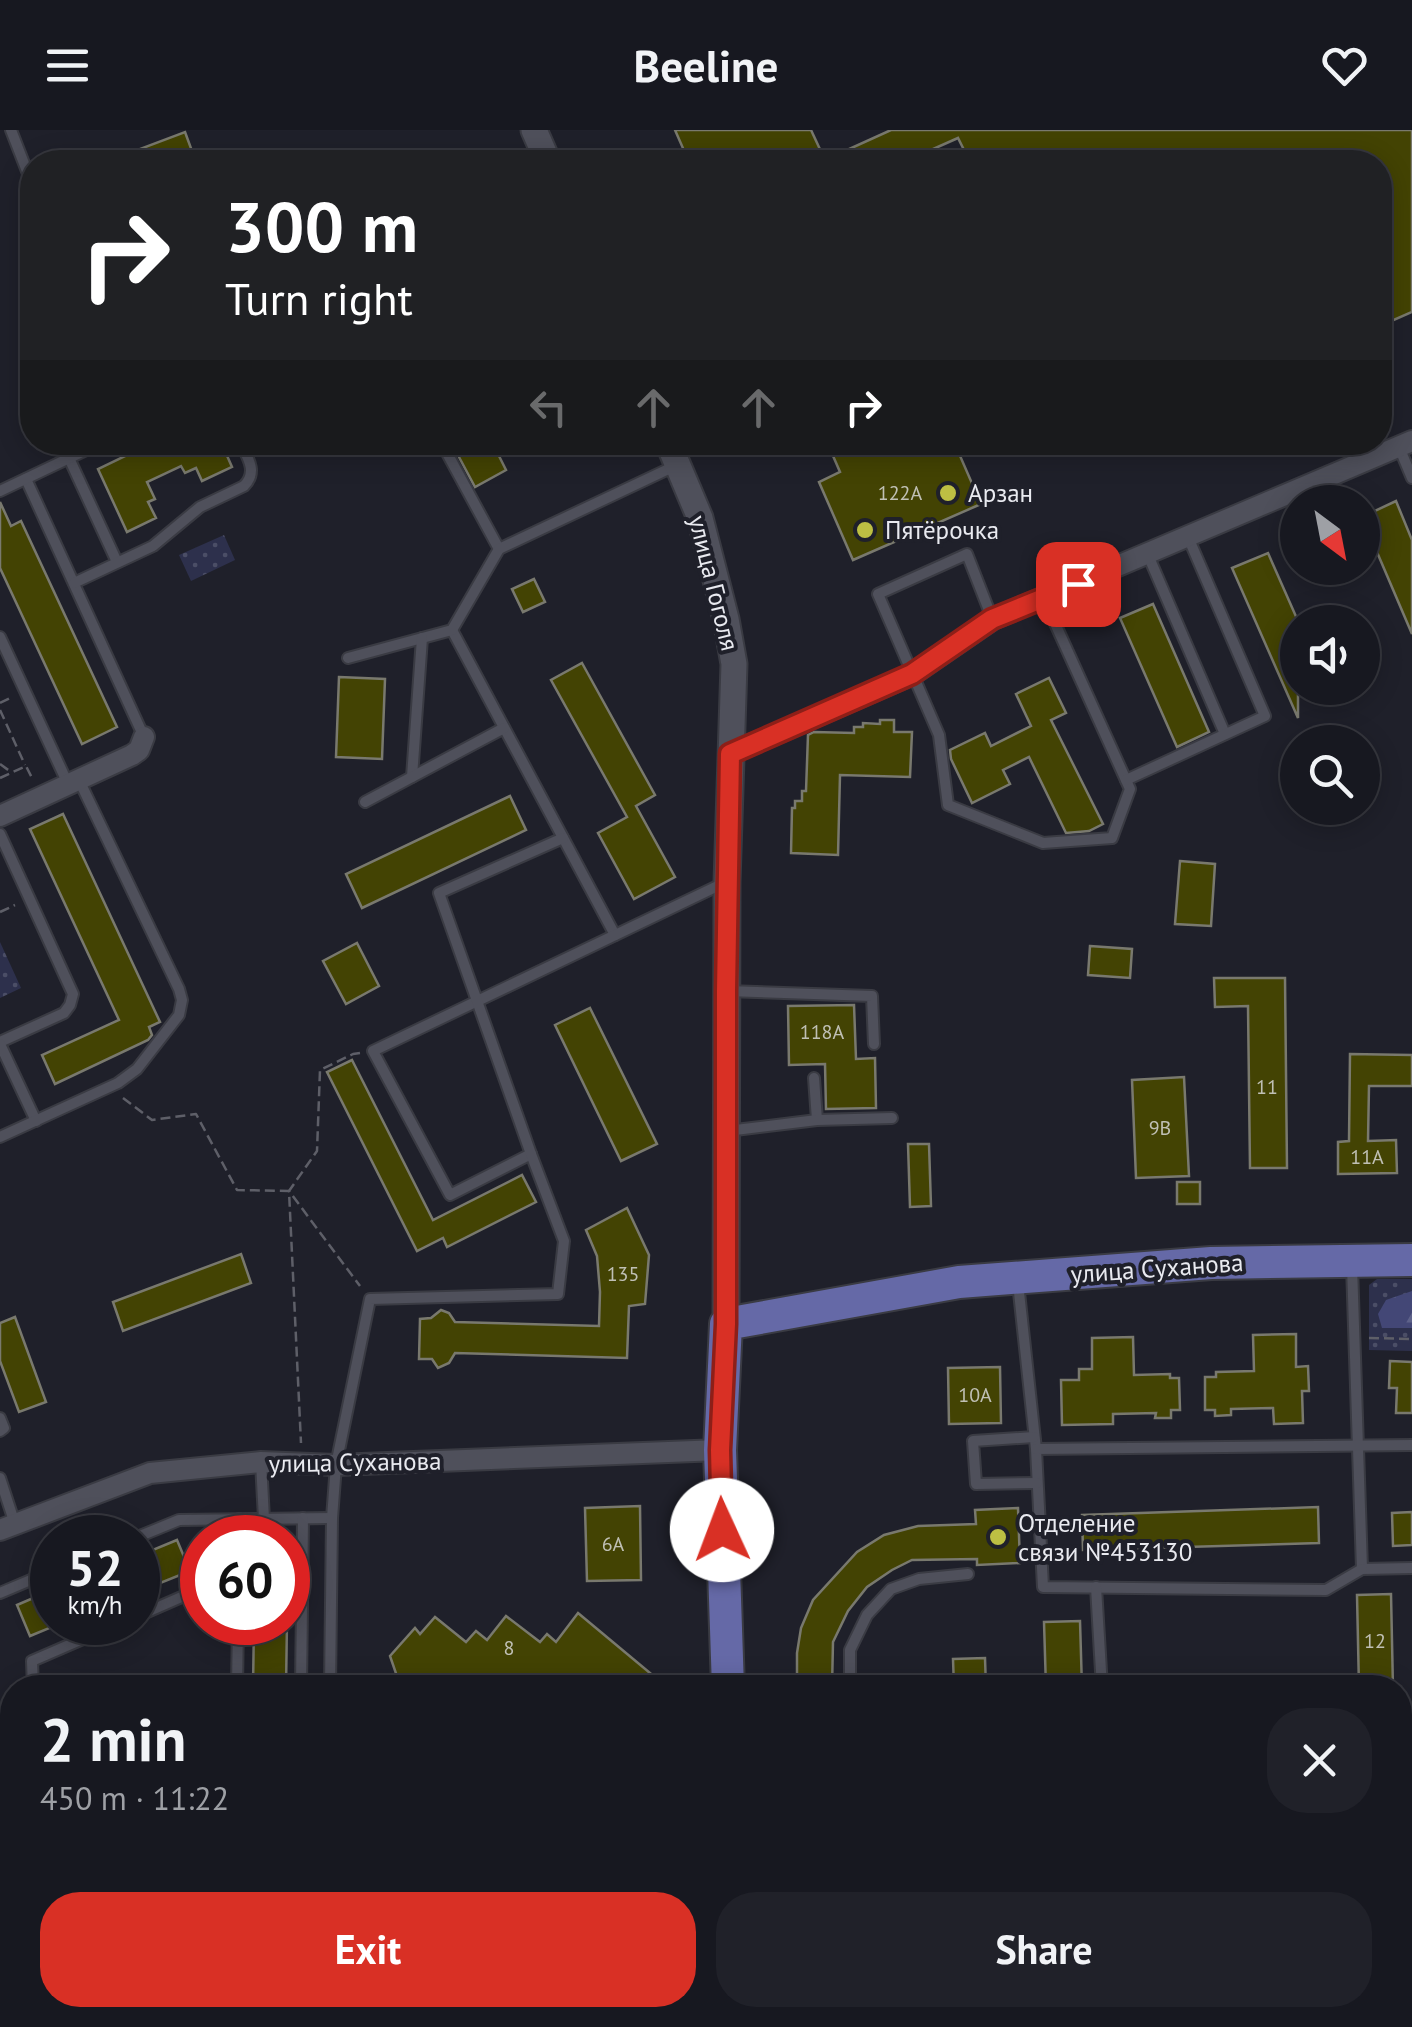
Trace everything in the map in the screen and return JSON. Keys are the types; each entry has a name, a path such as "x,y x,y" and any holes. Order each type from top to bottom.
{"main road":[{"name":"улица Суханова","path":"726,1324 959,1282 1211,1262 1412,1260"},
{"name":"улица Гоголя","path":"726,1324 720,1450 728,1675"}],"street":[{"name":"улица Гоголя","path":"673,455 700,518 734,664 727,882 726,1324"},
{"path":"730,754 912,674 992,619 1380,455"},
{"path":"0,816 132,755 139,750 144,737"},
{"name":"улица Суханова","path":"8,1527 150,1474 261,1462 336,1465 720,1450"}],"lane":[{"path":"1406,444 1412,478"},
{"path":"0,490 75,455"},
{"path":"74,582 161,540 200,507 244,486 252,470 246,455"},
{"path":"448,455 498,549"},
{"path":"348,658 452,630 498,549 671,455"},
{"path":"69,458 118,562"},
{"path":"26,478 144,737"},
{"path":"1126,780 1264,716 1188,537"},
{"path":"992,619 966,554 878,594 939,735 948,805 1043,843 1112,838 1130,789 1044,599"},
{"path":"1148,554 1225,734"},
{"path":"452,630 615,935"},
{"path":"0,637 182,1000 179,1015 136,1070 109,1088 0,1137"},
{"path":"412,777 422,638"},
{"path":"365,802 504,728"},
{"path":"0,834 71,987 72,1000 64,1012 0,1043 36,1121"},
{"path":"330,1675 336,1465 370,1299 558,1294 564,1240 438,894 563,838"},
{"path":"531,1154 450,1195 374,1051 727,882"},
{"path":"726,991 872,996 874,1044"},
{"path":"814,1078 817,1120"},
{"path":"726,1131 817,1120 892,1118"},
{"path":"1352,1260 1362,1570"},
{"path":"1017,1277 1035,1443 1044,1587 1326,1590 1362,1570 1412,1568"},
{"path":"0,1418 4,1428 0,1431"},
{"path":"1038,1483 976,1484 973,1441 1412,1445"},
{"path":"261,1462 264,1515"},
{"path":"0,1478 8,1527"},
{"path":"310,1518 332,1518"},
{"path":"850,1675 850,1650 866,1615 891,1589 919,1579 968,1574"},
{"path":"0,1593 30,1580"},
{"path":"1096,1587 1101,1675"},
{"path":"33,1675 32,1661 69,1645"},
{"path":"238,1645 238,1675"},
{"path":"301,1675 302,1645"},
{"path":"1412,1903 1412,1927"}],"path":[{"path":"0,710 41,797"},
{"path":"0,764 12,772"},
{"path":"0,778 26,766"},
{"path":"0,912 30,898"},
{"path":"302,1464 289,1191 317,1151 320,1070 353,1054 374,1051"},
{"path":"109,1088 152,1120 196,1114 237,1190 289,1191"},
{"path":"289,1191 370,1299"},
{"path":"1354,1338 1412,1338"}],"shaded area":[{"path":"224,535 235,560 191,581 179,555"},
{"path":"0,942 21,988 0,998"},
{"path":"1377,1279 1412,1279 1412,1351 1369,1350 1369,1285"}],"green space":[{"path":"1412,1291 1412,1328 1382,1328 1378,1314 1386,1300"}],"building":[{"path":"675,130 811,130 820,150 684,150"},
{"path":"891,130 1412,130 1412,312 1392,321 1392,150 964,150 958,138 931,150 847,150"},
{"path":"185,132 192,150 137,150"},
{"path":"127,455 227,455 232,467 202,481 196,468 185,473 181,466 147,482 155,499 148,502 156,518 127,532 98,469"},
{"path":"458,455 498,455 506,470 475,487"},
{"path":"833,455 960,455 981,504 853,560 819,482 840,472"},
{"path":"1396,501 1412,540 1412,634 1380,559 1380,509"},
{"path":"0,502 11,526 21,521 117,727 82,744 0,568"},
{"path":"1268,553 1291,605 1280,605 1280,677 1232,568"},
{"path":"534,579 545,602 523,612 512,589"},
{"path":"1153,604 1209,732 1177,747 1120,618"},
{"path":"582,663 655,795 636,806 675,877 634,899 598,833 627,817 551,680"},
{"path":"339,677 385,679 382,759 336,757"},
{"path":"1049,678 1066,713 1051,720 1103,824 1089,831 1066,833 1029,757 1003,770 1010,784 972,803 951,759 950,750 985,733 991,746 1031,726 1016,694"},
{"path":"880,720 894,720 894,732 912,732 910,777 840,775 838,855 791,853 792,808 795,801 802,801 802,791 806,791 808,735 854,733 854,727 880,724"},
{"path":"510,796 526,830 362,908 346,874"},
{"path":"63,814 160,1022 149,1027 152,1035 148,1040 55,1084 42,1055 119,1020 30,829"},
{"path":"1180,861 1215,864 1211,926 1175,924"},
{"path":"357,943 379,986 346,1004 323,961"},
{"path":"1090,946 1132,949 1130,978 1088,975"},
{"path":"1214,978 1285,978 1287,1168 1250,1168 1248,1006 1215,1007"},
{"path":"854,1005 856,1059 875,1058 876,1108 826,1109 825,1064 789,1065 788,1006"},
{"path":"590,1008 657,1144 621,1161 555,1025"},
{"path":"1350,1054 1412,1055 1412,1086 1369,1086 1368,1141 1396,1140 1397,1173 1338,1174 1338,1142 1349,1141"},
{"path":"352,1060 433,1220 522,1175 536,1202 447,1247 443,1238 417,1251 327,1072"},
{"path":"1184,1077 1189,1176 1136,1178 1132,1080"},
{"path":"908,1144 929,1144 931,1206 910,1207"},
{"path":"1177,1182 1200,1182 1200,1204 1177,1204"},
{"path":"627,1208 649,1255 645,1304 629,1306 627,1358 455,1353 449,1363 438,1368 432,1359 419,1359 420,1319 431,1318 441,1310 455,1322 599,1326 597,1256 586,1230"},
{"path":"241,1254 251,1283 123,1331 113,1302"},
{"path":"15,1317 46,1402 19,1412 0,1361 0,1323"},
{"path":"1296,1334 1296,1367 1308,1366 1309,1391 1302,1391 1303,1423 1274,1424 1273,1408 1231,1409 1231,1415 1215,1416 1215,1410 1205,1410 1205,1377 1216,1377 1216,1372 1254,1371 1253,1335"},
{"path":"1133,1337 1134,1375 1170,1374 1170,1378 1179,1378 1180,1410 1171,1410 1171,1418 1155,1418 1156,1413 1113,1414 1113,1424 1062,1425 1061,1380 1079,1380 1079,1369 1092,1369 1092,1338"},
{"path":"1390,1361 1412,1362 1412,1413 1396,1413 1397,1388 1389,1388"},
{"path":"1000,1367 1001,1423 949,1424 948,1368"},
{"path":"640,1506 641,1580 587,1581 585,1508"},
{"path":"1318,1507 1319,1543 1083,1550 1082,1515"},
{"path":"1018,1508 1020,1563 977,1565 977,1559 912,1560 892,1570 867,1587 848,1611 833,1642 832,1675 797,1675 801,1628 813,1600 857,1552 884,1535 918,1526 976,1524 975,1510"},
{"path":"1412,1512 1412,1545 1393,1546 1392,1513"},
{"path":"177,1540 180,1575 160,1583 160,1547"},
{"path":"1391,1594 1393,1675 1359,1675 1357,1595"},
{"path":"30,1599 30,1636 17,1605"},
{"path":"578,1613 652,1675 397,1675 390,1656 415,1628 420,1634 435,1617 466,1642 476,1631 487,1640 506,1616 540,1642 547,1634 556,1642"},
{"path":"1080,1621 1082,1675 1046,1675 1044,1622"},
{"path":"254,1645 287,1645 286,1675 253,1675"},
{"path":"985,1658 986,1675 954,1675 953,1659"}],"place":[{"name":"Арзан","path":"948,493"},
{"name":"Пятёрочка","path":"865,530"},
{"name":"Отделение связи №453130","path":"998,1537"}],"route":[{"path":"722,1530 730,754 912,674 992,619 1078,584"}]}
